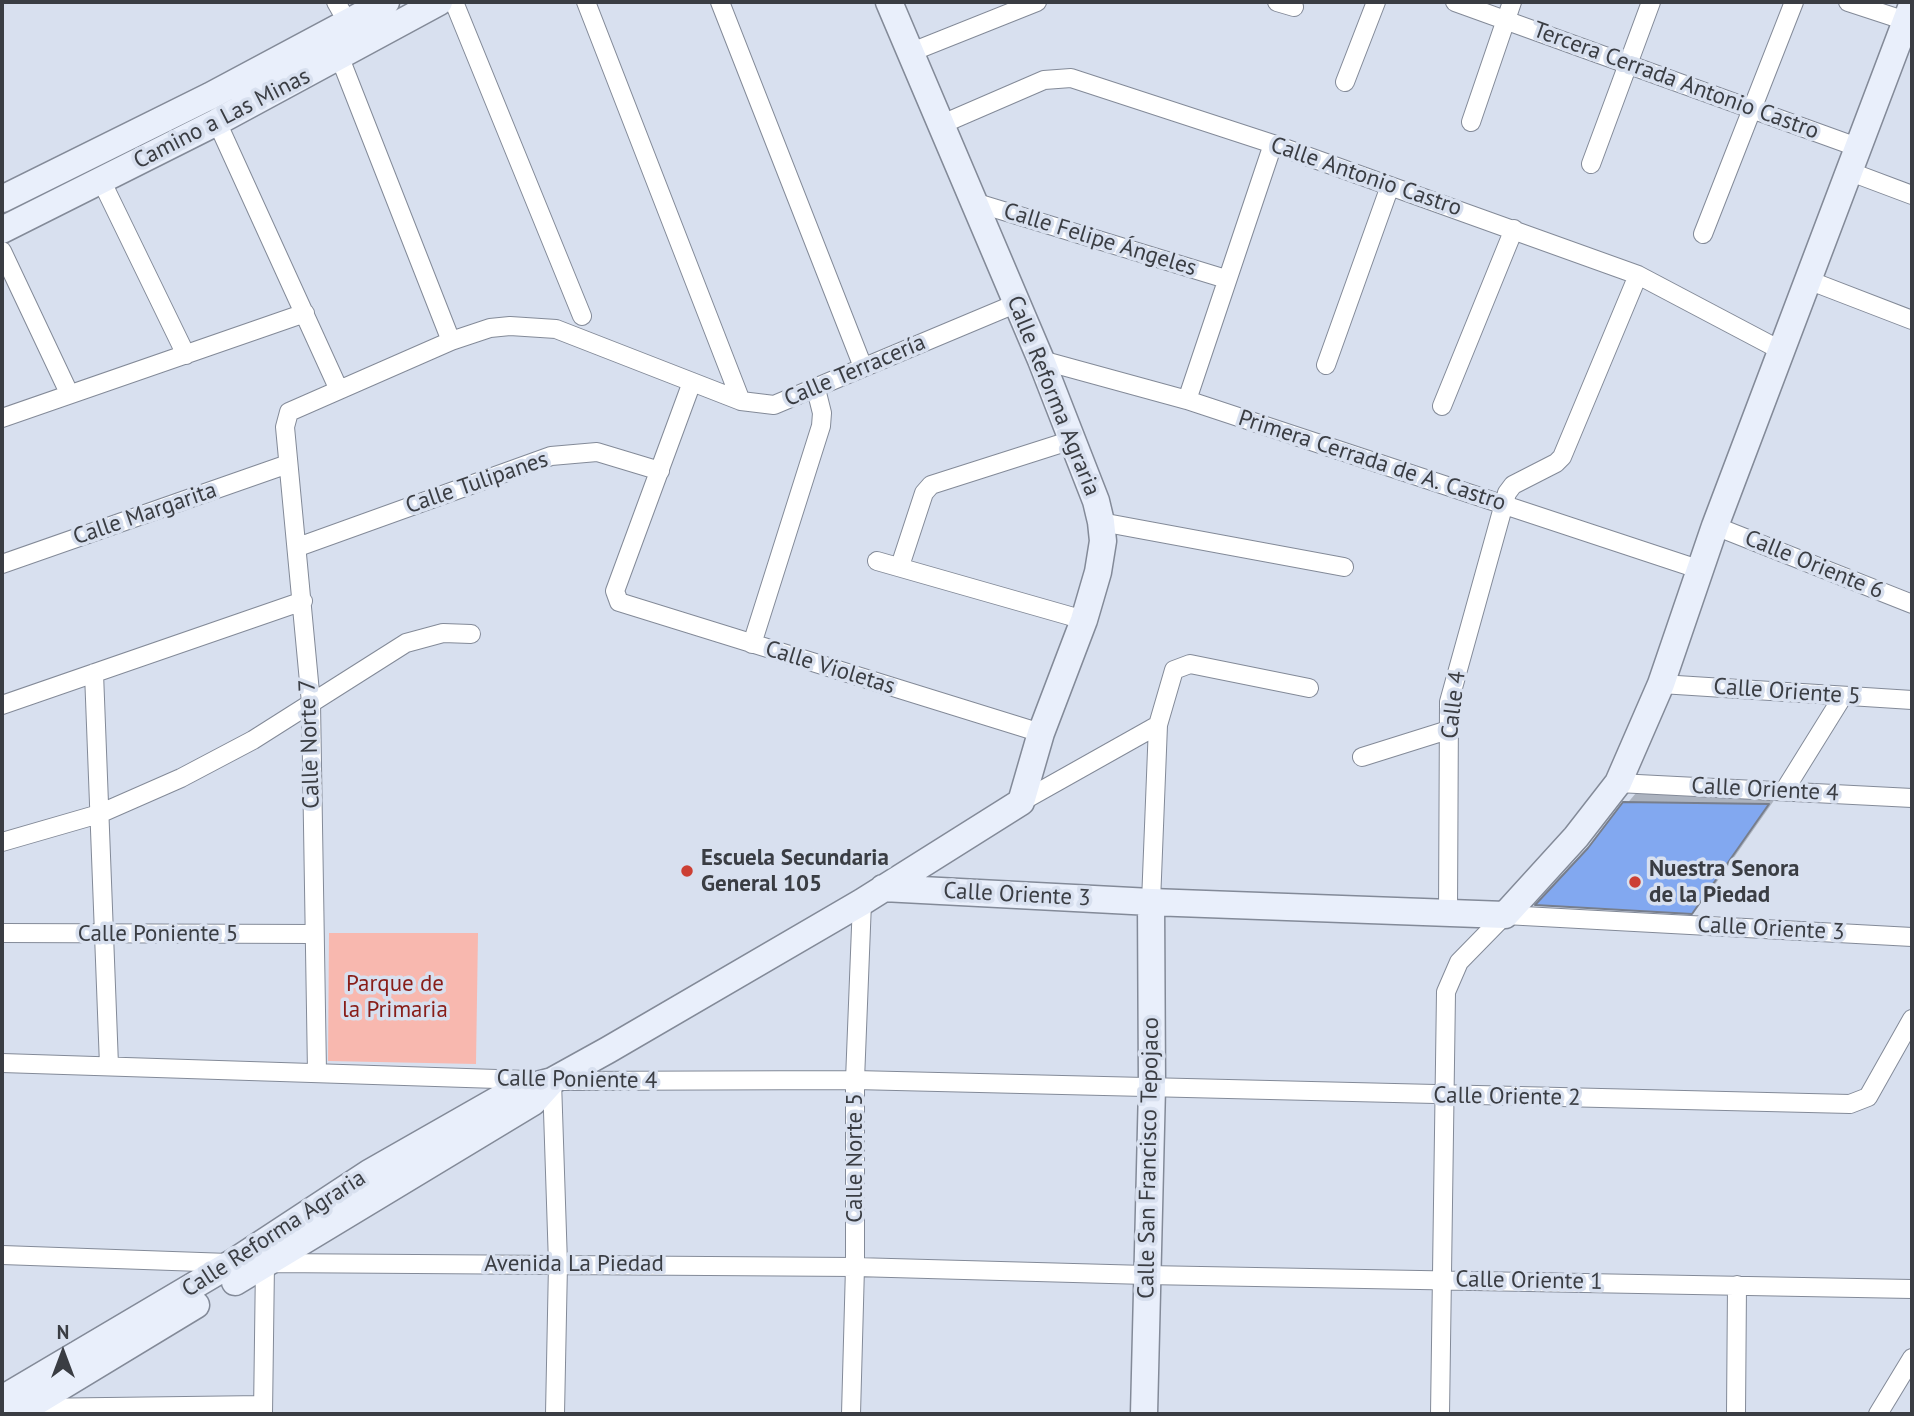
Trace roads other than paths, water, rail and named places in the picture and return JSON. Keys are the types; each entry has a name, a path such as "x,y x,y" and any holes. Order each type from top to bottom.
{"main road":[{"name":"Camino a Las Minas","path":"2,199 342,12 386,2"},
{"name":"Camino a Las Minas","path":"2,229 217,122 340,58 439,2"},
{"name":"Calle Reforma Agraria","path":"15,1407 369,1173 513,1091 552,1081 872,895 1021,802 1041,733 1084,620 1098,572 1103,541 1101,522 1041,360 889,2"},
{"path":"1505,915 1576,838 1618,783 1661,684 1715,526 1852,159 1908,24"},
{"name":"Calle Oriente 3","path":"872,895 1505,915"},
{"name":"Calle San Francisco Tepojaco","path":"1144,1414 1152,1087 1151,902"},
{"name":"Calle Reforma Agraria","path":"15,1407 265,1263 533,1101 552,1081"}],"street":[{"path":"454,2 582,316"},
{"path":"586,2 741,401"},
{"path":"720,2 863,367"},
{"path":"909,53 1037,2"},
{"path":"1345,82 1376,2"},
{"name":"Tercera Cerrada Antonio Castro","path":"1455,2 1753,108 1852,159 1912,195"},
{"path":"1471,122 1512,2"},
{"path":"1591,164 1626,62 1651,2"},
{"path":"1703,234 1794,2"},
{"path":"1848,2 1908,24"},
{"path":"340,58 451,341"},
{"name":"Calle Antonio Castro","path":"940,125 1044,80 1071,78 1273,144 1638,275 1782,351"},
{"path":"217,122 339,390"},
{"path":"1186,400 1273,144"},
{"path":"101,180 186,355"},
{"path":"1326,365 1390,186"},
{"name":"Calle Felipe Ángeles","path":"974,202 1226,279"},
{"path":"1442,406 1514,229"},
{"path":"2,251 69,393"},
{"path":"1505,504 1507,493 1513,485 1556,463 1562,457 1638,275"},
{"path":"1808,280 1912,320"},
{"name":"Calle Terracería","path":"286,416 293,410 451,341 490,328 535,326 556,329 741,401 774,405 1015,303"},
{"path":"2,418 305,313"},
{"name":"Primera Cerrada de A. Castro","path":"1041,360 1186,400 1700,570"},
{"path":"660,471 692,382"},
{"path":"752,644 821,426 822,414 816,389"},
{"name":"Calle Norte 7","path":"286,416 288,464 311,703 317,1072"},
{"path":"900,566 924,493 931,485 1072,440"},
{"name":"Calle Tulipanes","path":"298,547 551,456 574,451 597,452 660,471"},
{"name":"Calle Margarita","path":"2,565 288,464"},
{"name":"Calle Violetas","path":"660,471 615,591 619,602 1041,733"},
{"name":"Calle 4","path":"1448,913 1449,702 1459,658 1505,504"},
{"path":"1101,522 1344,567"},
{"name":"Calle Oriente 6","path":"1715,526 1912,604"},
{"path":"877,561 1084,620"},
{"path":"2,705 303,601"},
{"path":"2,842 99,814 217,759 406,643 443,633 471,634"},
{"path":"1151,902 1158,725 1171,676 1183,665 1191,664 1309,688"},
{"path":"94,673 109,1065"},
{"name":"Calle Oriente 5","path":"1661,684 1912,701"},
{"path":"1784,791 1843,696"},
{"name":"Calle Reforma Agraria","path":"1021,802 1158,725"},
{"path":"1362,757 1448,730"},
{"name":"Calle Oriente 4","path":"1618,783 1912,798"},
{"name":"Calle Norte 5","path":"850,1414 855,1267 855,1080 872,895"},
{"path":"1440,1414 1449,982 1459,962 1505,915"},
{"name":"Calle Oriente 3","path":"1505,915 1912,937"},
{"name":"Calle Poniente 5","path":"2,933 314,934"},
{"name":"Calle Oriente 2","path":"1152,1087 1445,1096 1836,1104 1862,1102 1872,1090 1912,1019"},
{"name":"Calle Poniente 4","path":"2,1063 552,1081 855,1080 1152,1087"},
{"path":"552,1081 558,1264 555,1414"},
{"name":"Avenida La Piedad","path":"2,1255 232,1263 855,1267 1146,1275"},
{"path":"15,1407 263,1410 265,1263"},
{"name":"Calle Oriente 1","path":"1146,1275 1912,1289"},
{"path":"1736,1414 1737,1285"},
{"path":"1878,1414 1912,1359"}],"place":[{"name":"Escuela Secundaria General 105","path":"687,871"},
{"name":"Nuestra Senora de la Piedad","path":"1635,882"}],"park label":[{"name":"Parque de la Primaria","path":"395,997"}]}
